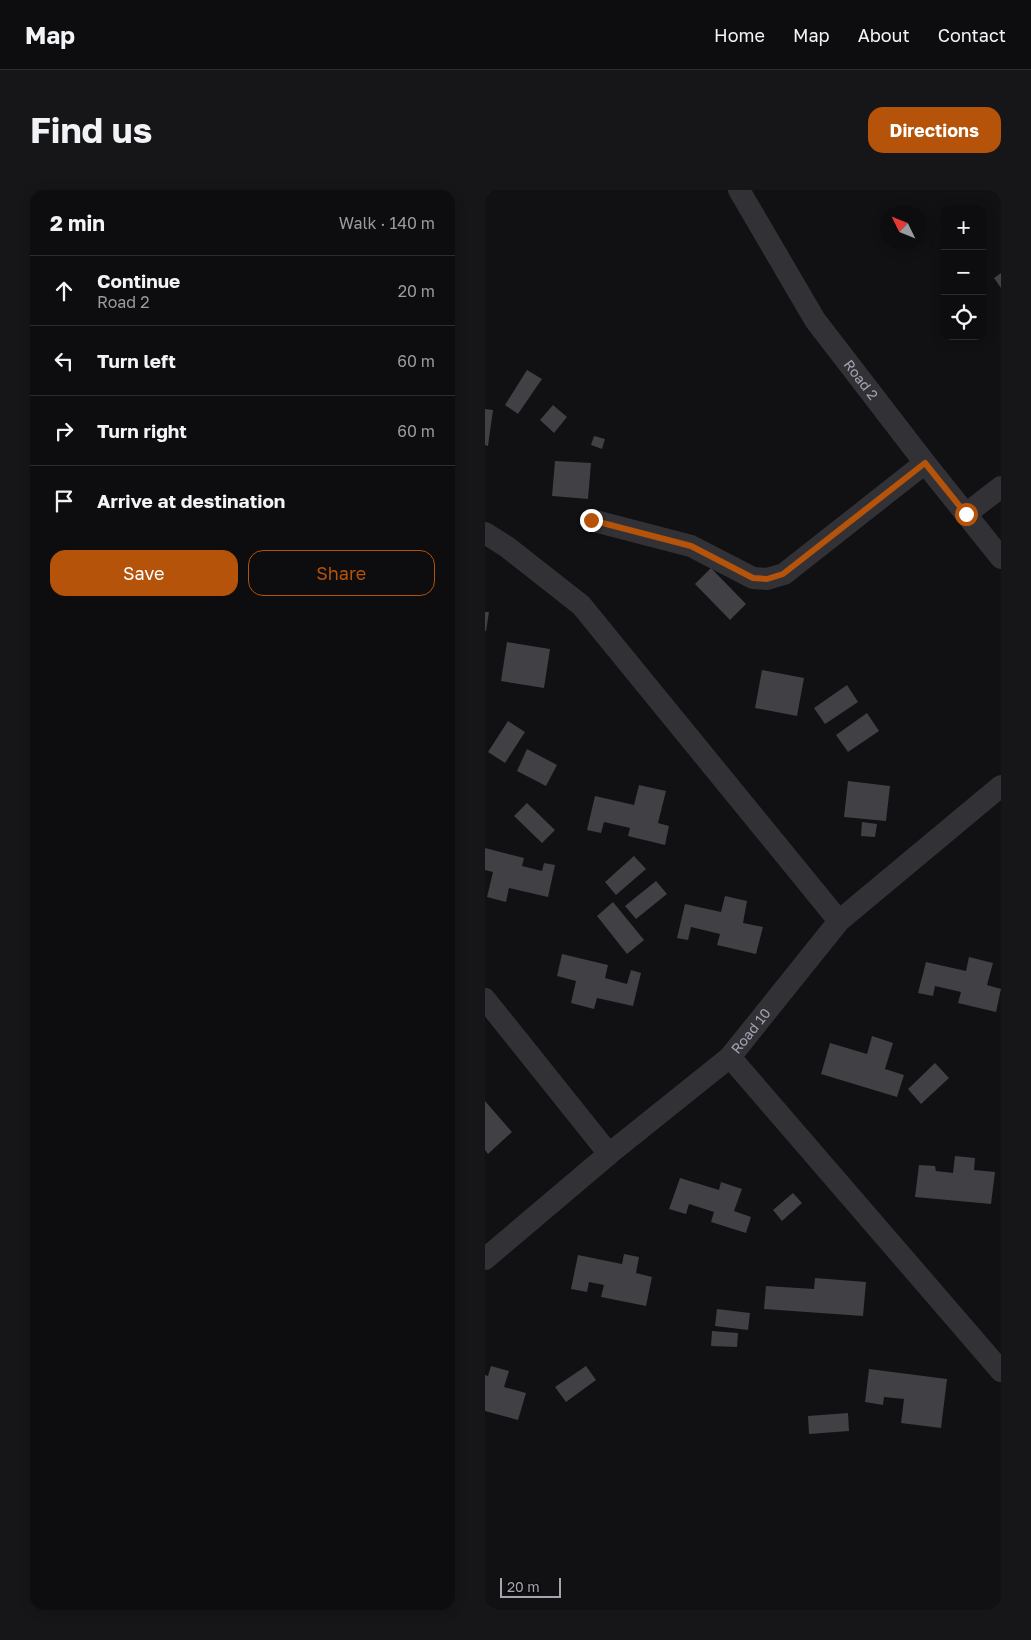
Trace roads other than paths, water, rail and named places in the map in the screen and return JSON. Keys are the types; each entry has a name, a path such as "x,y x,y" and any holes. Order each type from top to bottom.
{"street":[{"name":"Road 2","path":"739,190 815,320 1001,558"},
{"path":"591,520 691,546 753,578 767,579 783,574 925,463"},
{"path":"966,514 1001,487"},
{"path":"485,533 507,547 581,605 839,921"},
{"name":"Road 10","path":"485,1259 609,1154 730,1057 839,921 1001,786"},
{"path":"485,999 609,1154"},
{"path":"730,1057 1001,1371"}]}
